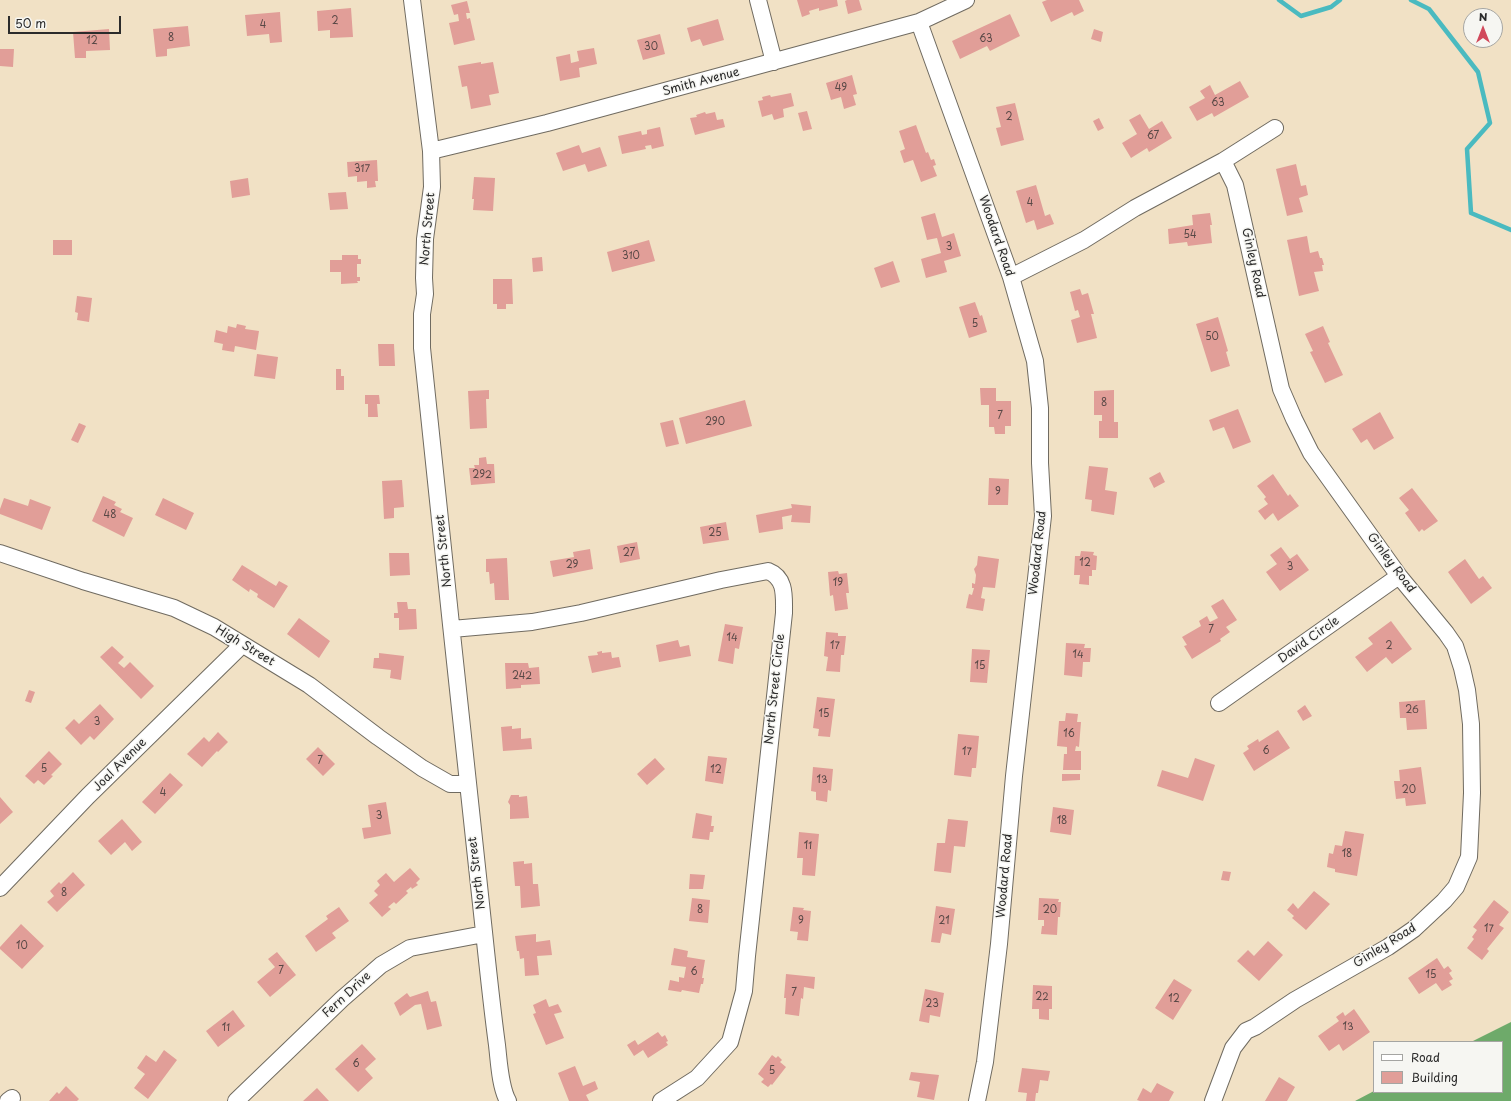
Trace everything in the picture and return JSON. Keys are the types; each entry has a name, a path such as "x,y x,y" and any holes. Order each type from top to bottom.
{"street":[{"name":"North Street","path":"412,0 431,151 432,187 425,239 425,294 422,314 422,348 452,629 466,784 500,1070 508,1101"},
{"path":"758,0 774,62"},
{"name":"Smith Avenue","path":"431,151 547,123 919,22 966,0"},
{"name":"Woodard Road","path":"919,22 1011,277 1035,361 1040,408 1040,463 1043,516 1017,752 999,944 985,1062 977,1101"},
{"path":"1011,277 1084,240 1135,208 1222,161 1275,128"},
{"name":"Ginley Road","path":"1213,1101 1233,1048 1246,1031 1255,1027 1295,1000 1388,947 1414,929 1444,901 1456,887 1469,857 1472,793 1472,724 1467,690 1455,646 1399,576 1311,452 1294,419 1281,389 1235,185 1222,161"},
{"name":"High Street","path":"0,553 83,581 174,608 214,627 309,685 422,768 450,784 466,784"},
{"name":"North Street Circle","path":"452,629 518,623 581,613 720,580 768,571 775,574 783,586 784,612 744,991 730,1042 697,1078 661,1101"},
{"name":"David Circle","path":"1219,703 1399,576"},
{"name":"Joal Avenue","path":"0,888 88,796 242,644"},
{"name":"Fern Drive","path":"236,1101 342,999 381,964 410,948 484,934"}],"green space":[{"path":"1511,1022 1511,1101 1355,1101 1373,1092 1373,1093 1503,1093 1503,1041 1473,1041"}],"building":[{"path":"797,0 837,0 838,6 819,11 819,8 809,11 810,14 802,17"},
{"path":"859,0 862,10 848,14 845,1"},
{"path":"1047,0 1079,0 1084,11 1074,16 1072,12 1051,22 1042,2"},
{"path":"467,1 470,13 466,13 467,19 470,18 475,40 454,45 449,23 459,21 458,14 454,15 451,5"},
{"path":"351,8 353,37 330,38 330,30 318,31 317,11"},
{"path":"280,12 282,42 270,43 269,34 247,36 245,15"},
{"path":"1010,14 1020,36 990,51 987,46 960,59 952,41"},
{"path":"718,19 724,40 703,46 700,39 691,42 687,28"},
{"path":"188,26 190,46 167,49 167,56 156,57 153,29"},
{"path":"109,29 110,50 86,51 86,58 75,58 73,32"},
{"path":"1094,29 1103,32 1101,42 1091,39"},
{"path":"660,34 665,54 643,60 637,40"},
{"path":"594,48 597,64 579,68 580,77 560,81 556,57 570,54 571,63 579,61 577,51"},
{"path":"0,49 14,49 13,67 0,66"},
{"path":"481,62 481,64 493,62 499,93 489,95 491,105 471,109 467,86 462,87 458,66"},
{"path":"852,75 857,94 853,95 856,105 844,109 841,97 831,100 826,83"},
{"path":"1240,81 1249,97 1214,117 1212,113 1197,121 1189,107 1205,98 1200,91 1210,85 1215,95"},
{"path":"791,93 794,106 783,109 784,117 774,120 772,114 762,117 758,101 763,100 762,97 770,95 771,97"},
{"path":"1015,103 1024,140 1001,146 996,128 1001,127 996,107"},
{"path":"807,111 812,129 803,131 798,113"},
{"path":"705,112 706,114 715,112 717,120 723,119 725,127 695,135 690,118 697,117 696,115"},
{"path":"1140,114 1149,129 1162,121 1172,138 1149,152 1147,148 1131,158 1122,143 1137,134 1129,120"},
{"path":"1099,118 1104,128 1098,131 1093,121"},
{"path":"916,125 926,153 928,152 931,160 934,159 936,165 933,166 937,176 921,182 913,160 904,163 900,151 905,149 899,131"},
{"path":"660,127 664,146 652,149 651,145 645,146 646,149 622,154 618,136 641,131 642,135 647,134 647,130"},
{"path":"579,145 582,153 600,147 607,166 588,172 585,164 563,171 556,153"},
{"path":"377,160 378,181 375,181 376,187 367,188 367,181 357,182 357,176 348,177 347,162"},
{"path":"1296,164 1301,186 1306,185 1308,195 1299,198 1303,212 1287,216 1276,169"},
{"path":"474,177 495,178 493,211 473,210 474,199 472,199"},
{"path":"248,178 250,195 232,198 230,181"},
{"path":"1036,185 1045,216 1050,214 1054,224 1037,230 1034,220 1026,223 1016,191"},
{"path":"346,192 348,209 330,210 328,193"},
{"path":"935,213 942,237 954,233 961,256 944,261 947,272 926,278 921,259 941,253 937,238 927,240 921,217"},
{"path":"1210,213 1212,243 1188,246 1187,242 1169,244 1168,229 1193,225 1192,215"},
{"path":"1307,236 1310,253 1318,251 1324,265 1322,265 1323,271 1314,272 1319,291 1299,296 1287,240"},
{"path":"53,240 72,240 72,255 53,255"},
{"path":"649,240 655,261 612,272 607,252"},
{"path":"342,255 358,255 358,259 361,259 361,264 357,264 357,277 360,277 360,281 357,281 358,283 341,284 341,272 330,272 330,260 342,260"},
{"path":"542,257 543,271 533,272 532,258"},
{"path":"893,261 900,282 881,288 874,268"},
{"path":"493,279 512,279 513,304 506,304 506,309 497,309 497,304 493,304"},
{"path":"1080,289 1082,295 1088,293 1094,314 1091,314 1097,338 1077,343 1071,320 1080,317 1078,310 1075,311 1070,292"},
{"path":"77,296 92,298 89,322 77,320 78,313 75,312"},
{"path":"975,302 980,316 982,315 987,332 969,338 959,307"},
{"path":"1218,317 1228,351 1226,352 1230,366 1211,372 1196,324"},
{"path":"237,324 246,326 245,329 259,331 256,350 235,346 234,352 222,350 223,344 214,342 216,330 227,333 228,326 236,328"},
{"path":"1323,326 1330,342 1328,343 1343,375 1325,383 1310,352 1313,351 1305,334"},
{"path":"378,344 394,344 395,366 379,366"},
{"path":"257,354 278,357 275,379 254,376"},
{"path":"336,369 341,369 341,376 344,376 344,390 336,390"},
{"path":"980,388 996,388 996,401 1011,401 1011,426 1005,426 1005,434 995,434 994,427 989,427 989,405 981,405"},
{"path":"489,390 489,399 486,399 487,428 470,429 468,391"},
{"path":"1114,390 1114,422 1118,422 1118,438 1099,438 1099,421 1102,421 1102,415 1094,415 1094,391"},
{"path":"365,395 379,395 380,404 377,404 378,417 368,417 368,404 365,404"},
{"path":"745,400 752,426 686,444 679,418"},
{"path":"1238,409 1251,442 1233,449 1224,427 1213,431 1209,420"},
{"path":"1380,412 1394,438 1374,450 1367,439 1361,443 1352,429"},
{"path":"673,420 679,444 666,447 660,423"},
{"path":"79,423 86,426 78,443 71,440"},
{"path":"486,457 487,464 494,464 495,483 471,485 469,468 475,468 474,465 479,465 479,458"},
{"path":"1089,466 1108,468 1105,490 1117,492 1114,515 1091,511 1092,500 1085,499"},
{"path":"1160,472 1165,482 1154,488 1149,478"},
{"path":"1273,474 1288,496 1290,494 1299,506 1278,521 1273,513 1265,520 1258,511 1268,504 1264,499 1266,497 1257,486"},
{"path":"989,478 1009,479 1008,505 988,505"},
{"path":"402,480 404,507 394,508 394,518 384,519 382,481"},
{"path":"1412,488 1438,521 1424,531 1422,529 1419,532 1405,513 1409,510 1399,498"},
{"path":"103,496 116,502 114,505 122,509 120,512 133,518 124,537 92,521"},
{"path":"4,498 28,506 30,499 51,507 42,530 0,514 0,509"},
{"path":"163,498 194,513 186,530 155,515"},
{"path":"791,504 811,506 810,523 791,522 792,515 782,517 783,529 759,533 756,515 792,508"},
{"path":"726,522 729,540 703,544 700,527"},
{"path":"637,542 640,559 620,563 617,546"},
{"path":"1281,547 1290,559 1297,554 1309,570 1280,591 1266,572 1277,564 1270,555"},
{"path":"590,549 593,569 553,577 550,561 574,557 573,552"},
{"path":"1081,551 1094,552 1093,555 1097,556 1096,570 1092,570 1092,576 1089,576 1089,585 1079,584 1080,575 1074,575 1075,556 1080,556"},
{"path":"389,553 409,553 410,575 390,576"},
{"path":"978,556 999,559 995,588 983,587 981,598 985,599 983,611 966,608 969,594 972,595 974,588 972,588 972,583 975,584 976,575 974,569 977,565"},
{"path":"507,558 509,600 495,600 494,583 490,584 489,572 486,572 486,559"},
{"path":"1465,559 1479,579 1483,576 1492,588 1471,604 1448,572"},
{"path":"242,565 276,586 279,581 288,586 274,608 257,597 258,594 250,589 249,592 232,580"},
{"path":"838,571 839,574 847,573 849,593 846,593 848,609 835,611 833,595 830,596 828,572"},
{"path":"1223,599 1237,620 1226,627 1230,632 1220,639 1221,641 1192,659 1184,646 1187,645 1182,637 1201,626 1199,621 1207,616 1210,622 1218,618 1211,606"},
{"path":"397,602 407,602 408,609 416,609 417,629 399,630 399,618 394,618 394,613 398,613"},
{"path":"299,618 330,641 319,658 287,634"},
{"path":"1391,621 1412,649 1392,664 1386,657 1367,672 1355,657 1373,644 1368,638"},
{"path":"725,624 743,627 739,649 735,648 733,664 718,661"},
{"path":"826,632 838,633 838,636 846,636 844,655 841,655 840,672 826,671 828,657 824,656"},
{"path":"678,640 680,647 689,645 691,656 659,662 656,645"},
{"path":"1066,643 1085,644 1084,648 1091,648 1090,662 1083,662 1082,677 1064,675"},
{"path":"112,646 124,657 118,663 124,668 130,662 154,686 141,699 100,657"},
{"path":"972,649 990,650 987,683 970,682"},
{"path":"602,651 602,653 611,652 612,658 619,657 621,667 592,673 588,656 598,655 597,652"},
{"path":"379,653 404,656 401,680 390,678 391,670 373,668 374,658 379,658"},
{"path":"505,663 528,663 529,668 539,667 540,684 521,685 521,688 506,689"},
{"path":"29,690 35,692 31,703 25,701"},
{"path":"817,697 835,699 830,737 818,736 819,729 813,728"},
{"path":"1425,700 1427,729 1407,730 1406,718 1400,718 1399,702"},
{"path":"100,704 114,719 94,740 90,736 81,745 65,728 74,719 79,724"},
{"path":"1305,705 1312,716 1303,721 1297,711"},
{"path":"1066,713 1078,714 1077,722 1081,722 1079,747 1076,746 1075,751 1081,751 1081,770 1063,770 1064,754 1067,754 1067,747 1057,746 1059,721 1065,721"},
{"path":"512,726 512,729 521,728 521,739 531,738 532,749 503,751 501,727"},
{"path":"1278,730 1290,748 1254,771 1243,753 1249,749 1247,746 1258,739 1259,742"},
{"path":"218,732 228,742 202,767 187,754 204,737 209,742"},
{"path":"958,734 979,736 976,768 972,768 971,777 954,775"},
{"path":"318,747 335,764 323,776 306,759"},
{"path":"49,751 62,764 44,785 38,780 34,784 25,776"},
{"path":"708,756 727,758 723,784 705,781"},
{"path":"655,758 665,769 647,785 637,774"},
{"path":"1195,758 1215,765 1203,801 1157,786 1162,770 1188,778"},
{"path":"813,767 833,769 831,791 828,790 827,802 816,800 816,792 811,791"},
{"path":"1421,767 1426,804 1406,806 1405,798 1396,799 1394,781 1400,781 1399,770"},
{"path":"170,773 183,785 155,814 142,802"},
{"path":"1062,774 1080,774 1080,780 1062,781"},
{"path":"511,795 519,795 519,797 527,796 529,818 510,819 510,805 508,802"},
{"path":"0,797 13,812 0,824"},
{"path":"386,802 391,834 364,839 362,828 371,827 368,805"},
{"path":"1053,807 1074,810 1071,835 1050,832"},
{"path":"696,813 712,816 711,826 714,826 713,832 710,832 709,840 692,838"},
{"path":"122,819 142,842 132,851 125,842 111,855 98,841"},
{"path":"948,819 968,821 965,847 954,846 951,873 934,871 937,843 945,843"},
{"path":"1345,831 1364,834 1357,876 1335,872 1335,869 1327,867 1329,853 1333,854 1335,845 1342,846"},
{"path":"799,832 819,834 815,876 802,875 803,858 797,858"},
{"path":"524,861 524,864 532,863 533,884 538,884 540,906 521,908 520,886 515,886 513,862"},
{"path":"410,868 420,879 416,883 418,885 412,889 411,887 406,891 408,893 396,904 394,902 388,907 391,909 382,917 369,903 378,895 374,891 380,885 377,881 386,873 394,882"},
{"path":"1223,871 1231,872 1229,881 1221,880"},
{"path":"73,872 85,885 57,912 47,902 54,896 50,891 59,882 61,884"},
{"path":"690,874 705,875 703,889 689,889"},
{"path":"1314,891 1330,904 1306,930 1292,918 1294,916 1287,910 1293,903 1298,909"},
{"path":"692,898 710,900 708,923 689,921"},
{"path":"1039,898 1059,899 1058,902 1061,902 1057,935 1041,934 1042,926 1044,926 1044,920 1038,920"},
{"path":"1494,900 1509,912 1499,925 1504,928 1487,949 1489,951 1482,960 1467,948 1474,939 1472,937 1477,930 1473,927"},
{"path":"936,906 955,909 951,935 942,933 940,943 931,942"},
{"path":"339,907 349,921 332,933 336,938 316,952 305,936 328,919 326,916"},
{"path":"793,907 804,908 803,910 811,911 808,941 797,940 798,932 790,931"},
{"path":"21,924 44,946 22,969 0,949 0,947"},
{"path":"536,934 536,942 550,940 552,955 537,956 539,975 525,976 524,958 520,959 519,951 517,951 515,936"},
{"path":"1268,941 1283,955 1259,981 1237,961 1248,950 1254,956"},
{"path":"674,948 688,951 687,957 705,960 702,978 704,978 703,984 701,984 699,993 682,990 681,992 668,990 670,980 679,982 679,977 684,978 686,967 671,965"},
{"path":"277,952 296,975 270,997 257,982 275,967 268,959"},
{"path":"1437,958 1444,969 1448,966 1452,971 1449,973 1453,979 1449,981 1452,985 1442,991 1436,983 1419,994 1408,978"},
{"path":"786,974 815,977 814,989 804,987 799,1016 785,1014 786,998 784,998"},
{"path":"1174,979 1192,990 1173,1020 1155,1008"},
{"path":"1033,985 1052,986 1052,1009 1049,1009 1049,1020 1039,1019 1039,1009 1032,1009"},
{"path":"925,989 944,993 940,1017 930,1015 929,1023 919,1021"},
{"path":"428,991 431,1002 436,1001 442,1026 427,1030 421,1004 415,1005 400,1016 394,1003 407,993 410,997"},
{"path":"546,999 549,1007 558,1004 562,1012 554,1014 564,1038 546,1045 533,1014 536,1013 533,1005"},
{"path":"1354,1009 1370,1032 1343,1051 1339,1044 1329,1051 1318,1036 1339,1021 1336,1017 1343,1012 1345,1016"},
{"path":"233,1010 245,1026 218,1047 206,1031"},
{"path":"658,1032 662,1037 665,1035 668,1045 648,1058 643,1050 634,1056 627,1045 635,1040 638,1045"},
{"path":"362,1044 376,1059 365,1069 373,1078 358,1092 335,1069"},
{"path":"164,1050 177,1060 148,1099 134,1088 145,1074 137,1068 146,1055 156,1062"},
{"path":"772,1055 776,1058 778,1056 782,1060 780,1062 786,1067 772,1085 771,1084 768,1087 761,1082 764,1079 758,1074"},
{"path":"575,1066 583,1086 595,1081 598,1089 586,1095 589,1101 569,1101 558,1073"},
{"path":"1022,1068 1050,1071 1048,1081 1040,1080 1035,1101 1026,1101 1027,1093 1018,1092"},
{"path":"911,1072 939,1075 934,1100 917,1097 920,1082 909,1080"},
{"path":"1279,1077 1295,1087 1287,1101 1265,1101"},
{"path":"1157,1083 1174,1092 1169,1101 1137,1100 1143,1088 1151,1093"},
{"path":"66,1086 79,1099 77,1101 49,1101 57,1092 59,1094"},
{"path":"317,1088 329,1101 303,1101"}],"waterway":[{"path":"1279,0 1301,16 1331,7 1340,0"},
{"path":"1411,0 1429,9 1478,72 1490,123 1467,149 1471,213 1511,230"}]}
